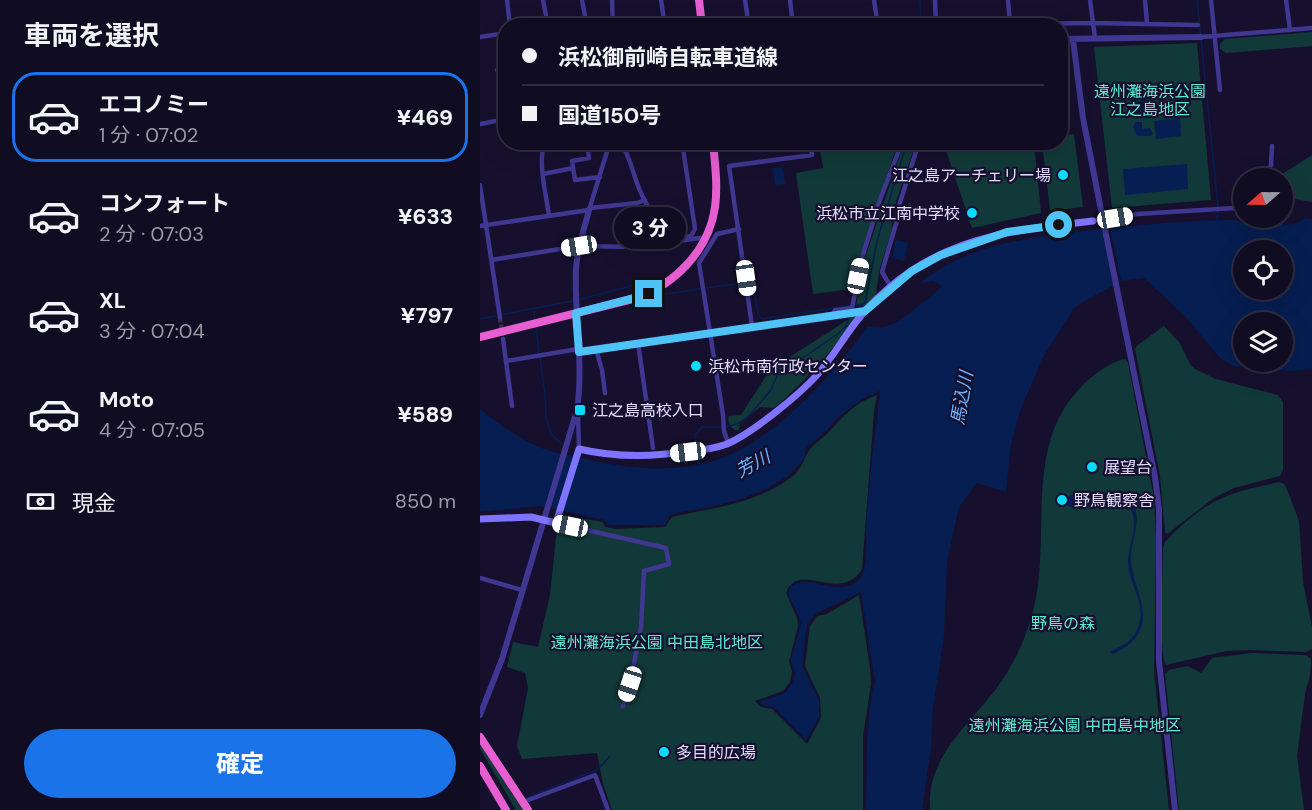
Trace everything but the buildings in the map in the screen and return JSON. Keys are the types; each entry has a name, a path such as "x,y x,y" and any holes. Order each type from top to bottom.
{"highway":[{"path":"699,0 701,18"},
{"path":"480,337 649,294 671,280 687,266 703,243 715,209 717,179 714,150"},
{"path":"480,737 526,806"},
{"path":"480,766 504,810"}],"main road":[{"path":"480,519 531,518 544,519 556,524 579,449 617,456 641,456 695,451 728,443 782,407 813,380 865,311 891,287 925,263 966,245 1017,230 1093,222"}],"street":[{"path":"507,0 509,18"},
{"path":"543,0 546,18"},
{"path":"582,0 585,18"},
{"path":"612,0 613,18"},
{"path":"661,0 664,18"},
{"path":"745,0 748,18"},
{"path":"790,0 792,18"},
{"path":"874,0 877,18"},
{"path":"935,0 936,18"},
{"path":"1008,0 1010,18"},
{"path":"1089,0 1095,38"},
{"path":"1145,0 1147,23"},
{"path":"1211,0 1220,90"},
{"path":"1286,0 1290,30"},
{"path":"1068,23 1198,25"},
{"path":"1068,40 1213,37 1312,28"},
{"path":"480,37 498,34"},
{"path":"1073,40 1083,118 1153,466 1159,509 1160,661 1175,810"},
{"path":"480,124 498,121"},
{"path":"1270,168 1272,146"},
{"path":"542,150 549,216"},
{"path":"588,150 589,158 572,161 575,180 600,177"},
{"path":"579,449 576,269 579,246 608,150"},
{"path":"625,150 645,200 656,218 663,243"},
{"path":"663,243 667,240 691,236 695,229 683,150"},
{"path":"753,326 729,166 812,155 811,150"},
{"path":"833,315 834,310 852,308 862,258 899,150"},
{"path":"891,287 882,272 916,150"},
{"path":"543,174 573,168"},
{"path":"480,185 483,226 500,318"},
{"path":"483,226 645,200"},
{"path":"1093,222 1137,214 1233,208"},
{"path":"720,235 739,230"},
{"path":"728,443 724,432 699,262 717,234 739,230"},
{"path":"491,260 579,246 638,247 700,238"},
{"path":"506,361 865,311"},
{"path":"503,339 512,406"},
{"path":"638,343 653,448"},
{"path":"596,349 602,370 604,393"},
{"path":"480,715 502,659 578,410"},
{"path":"556,524 666,548 669,564 644,571 641,627 624,706"},
{"path":"480,578 522,590"},
{"path":"526,806 595,775 608,810"}],"green space":[{"path":"1312,32 1312,46 1226,53 1220,49 1220,44 1225,39"},
{"name":"遠州灘海浜公園 江之島地区","path":"1197,43 1211,200 1112,208 1094,47"},
{"name":"江之島アーチェリー場","path":"1074,134 1083,207 1050,211 1043,150 1068,150 1068,135"},
{"path":"820,150 895,150 850,289 813,294 796,173 823,168"},
{"path":"902,150 914,150 891,216 892,230 879,271 876,294 866,307 856,305 865,258"},
{"path":"946,150 1035,150 1041,213 972,228"},
{"path":"1312,155 1312,202 1293,199 1292,168"},
{"path":"855,315 858,317 808,376 786,398 774,408 760,407 740,422 739,430 732,427 729,416 741,415 770,370"},
{"path":"1164,326 1179,342 1195,369 1216,379 1278,395 1283,402 1283,470 1280,476 1234,488 1214,498 1167,534 1160,476 1135,349"},
{"name":"遠州灘海浜公園 中田島中地区","path":"1125,359 1128,363 1154,498 1156,541 1154,671 1169,810 930,810 930,791 941,759 961,730 996,689 1013,662 1027,632 1038,582 1042,493 1045,464 1052,436 1064,409 1083,385 1102,369"},
{"name":"遠州灘海浜公園 中田島北地区","path":"877,395 862,569 853,579 843,583 800,580 792,584 786,593 798,626 789,661 792,672 790,682 783,691 755,701 761,707 772,709 807,744 821,718 820,698 805,666 810,626 817,616 827,614 859,595 871,684 863,736 863,810 612,810 603,784 597,753 522,759 517,746 528,688 525,673 507,667 513,642 538,647 550,595 557,528 570,528 574,517 603,522 605,527 615,529 665,527 672,517 735,503 765,493 796,473 810,449 849,411 861,402"},
{"path":"1279,482 1286,487 1299,521 1303,582 1312,627 1312,649 1306,652 1226,651 1166,665 1162,645 1163,548 1165,542 1205,507 1234,493"},
{"path":"1252,653 1306,655 1311,659 1297,756 1304,810 1179,810 1165,674 1169,670 1188,666 1201,673 1212,658"},
{"path":"480,744 523,810 516,810 480,749"}],"water":[{"path":"1146,97 1150,101 1145,107 1149,117 1147,119 1133,115 1133,109 1141,99"},
{"path":"1180,118 1181,136 1156,139 1154,121"},
{"path":"1136,122 1142,122 1142,129 1150,128 1153,134 1137,136 1133,127"},
{"path":"1187,164 1188,189 1125,195 1123,169"},
{"path":"783,167 785,184 775,185 773,168"},
{"path":"1305,218 1312,219 1312,369 1293,371 1293,312 1233,312 1233,365 1221,359 1185,316 1144,278 1123,281 1074,308 1043,357 1020,411 1011,444 1006,492 977,483 959,507 947,561 944,636 933,708 931,748 922,810 866,810 867,743 870,705 875,681 861,592 815,614 807,624 802,666 819,700 819,717 806,740 774,707 759,702 785,693 793,682 795,673 791,660 801,624 788,594 791,586 806,582 845,587 858,581 864,571 868,494 880,391 864,398 837,418 806,448 804,459 788,476 744,498 671,514 665,525 609,525 604,520 540,506 480,512 480,409 522,439 556,453 639,468 703,464 742,449 777,425 827,378 868,326 888,326 899,320 942,286 933,281 920,283 939,270 977,252 997,245 1039,237 1174,222 1233,220 1233,228 1293,228 1293,224"},
{"path":"896,240 908,243 904,261 892,258"},
{"path":"1074,494 1094,501 1124,497 1131,503 1137,516 1131,557 1133,574 1141,599 1142,625 1138,635 1131,643 1113,654 1110,653 1111,651 1125,644 1135,634 1141,616 1128,562 1133,517 1127,505 1120,501 1113,500 1081,509 1074,508 1067,505 1066,498"}],"pier":[{"path":"1109,224 1122,285 1114,289 1101,226"}],"waterway":[{"path":"920,0 921,18"},
{"path":"1197,0 1218,206"},
{"path":"859,308 865,303 877,241 905,150"},
{"path":"1217,221 1218,211"},
{"path":"705,288 752,282 759,316 762,319 834,308"},
{"path":"577,300 639,284 651,288"},
{"path":"658,291 665,294 700,289"},
{"path":"504,314 573,301"},
{"path":"842,307 864,304"},
{"path":"534,310 535,320"},
{"path":"726,427 747,418 771,390 777,376 839,333 846,326 850,315"},
{"path":"480,319 495,316"},
{"path":"536,328 539,353"},
{"path":"540,357 546,418 551,434 563,445"},
{"path":"695,448 695,435 702,427 722,427"},
{"path":"696,453 699,465"},
{"path":"528,797 597,770 610,756"}],"tunnel":[{"path":"500,318 503,339"}],"place":[{"name":"江之島アーチェリー場","path":"1063,175"},
{"name":"浜松市立江南中学校","path":"972,213"},
{"name":"浜松市南行政センター","path":"696,366"},
{"name":"江之島高校入口","path":"580,410"},
{"name":"展望台","path":"1092,467"},
{"name":"野鳥観察舎","path":"1062,500"},
{"name":"多目的広場","path":"664,752"}],"route":[{"path":"649,294 576,313 579,352 865,311 912,271 941,255 1007,232 1059,225"}],"water label":[{"name":"馬込川","path":"962,398"},
{"name":"芳川","path":"753,464"}],"park label":[{"name":"野鳥の森","path":"1063,623"}]}
